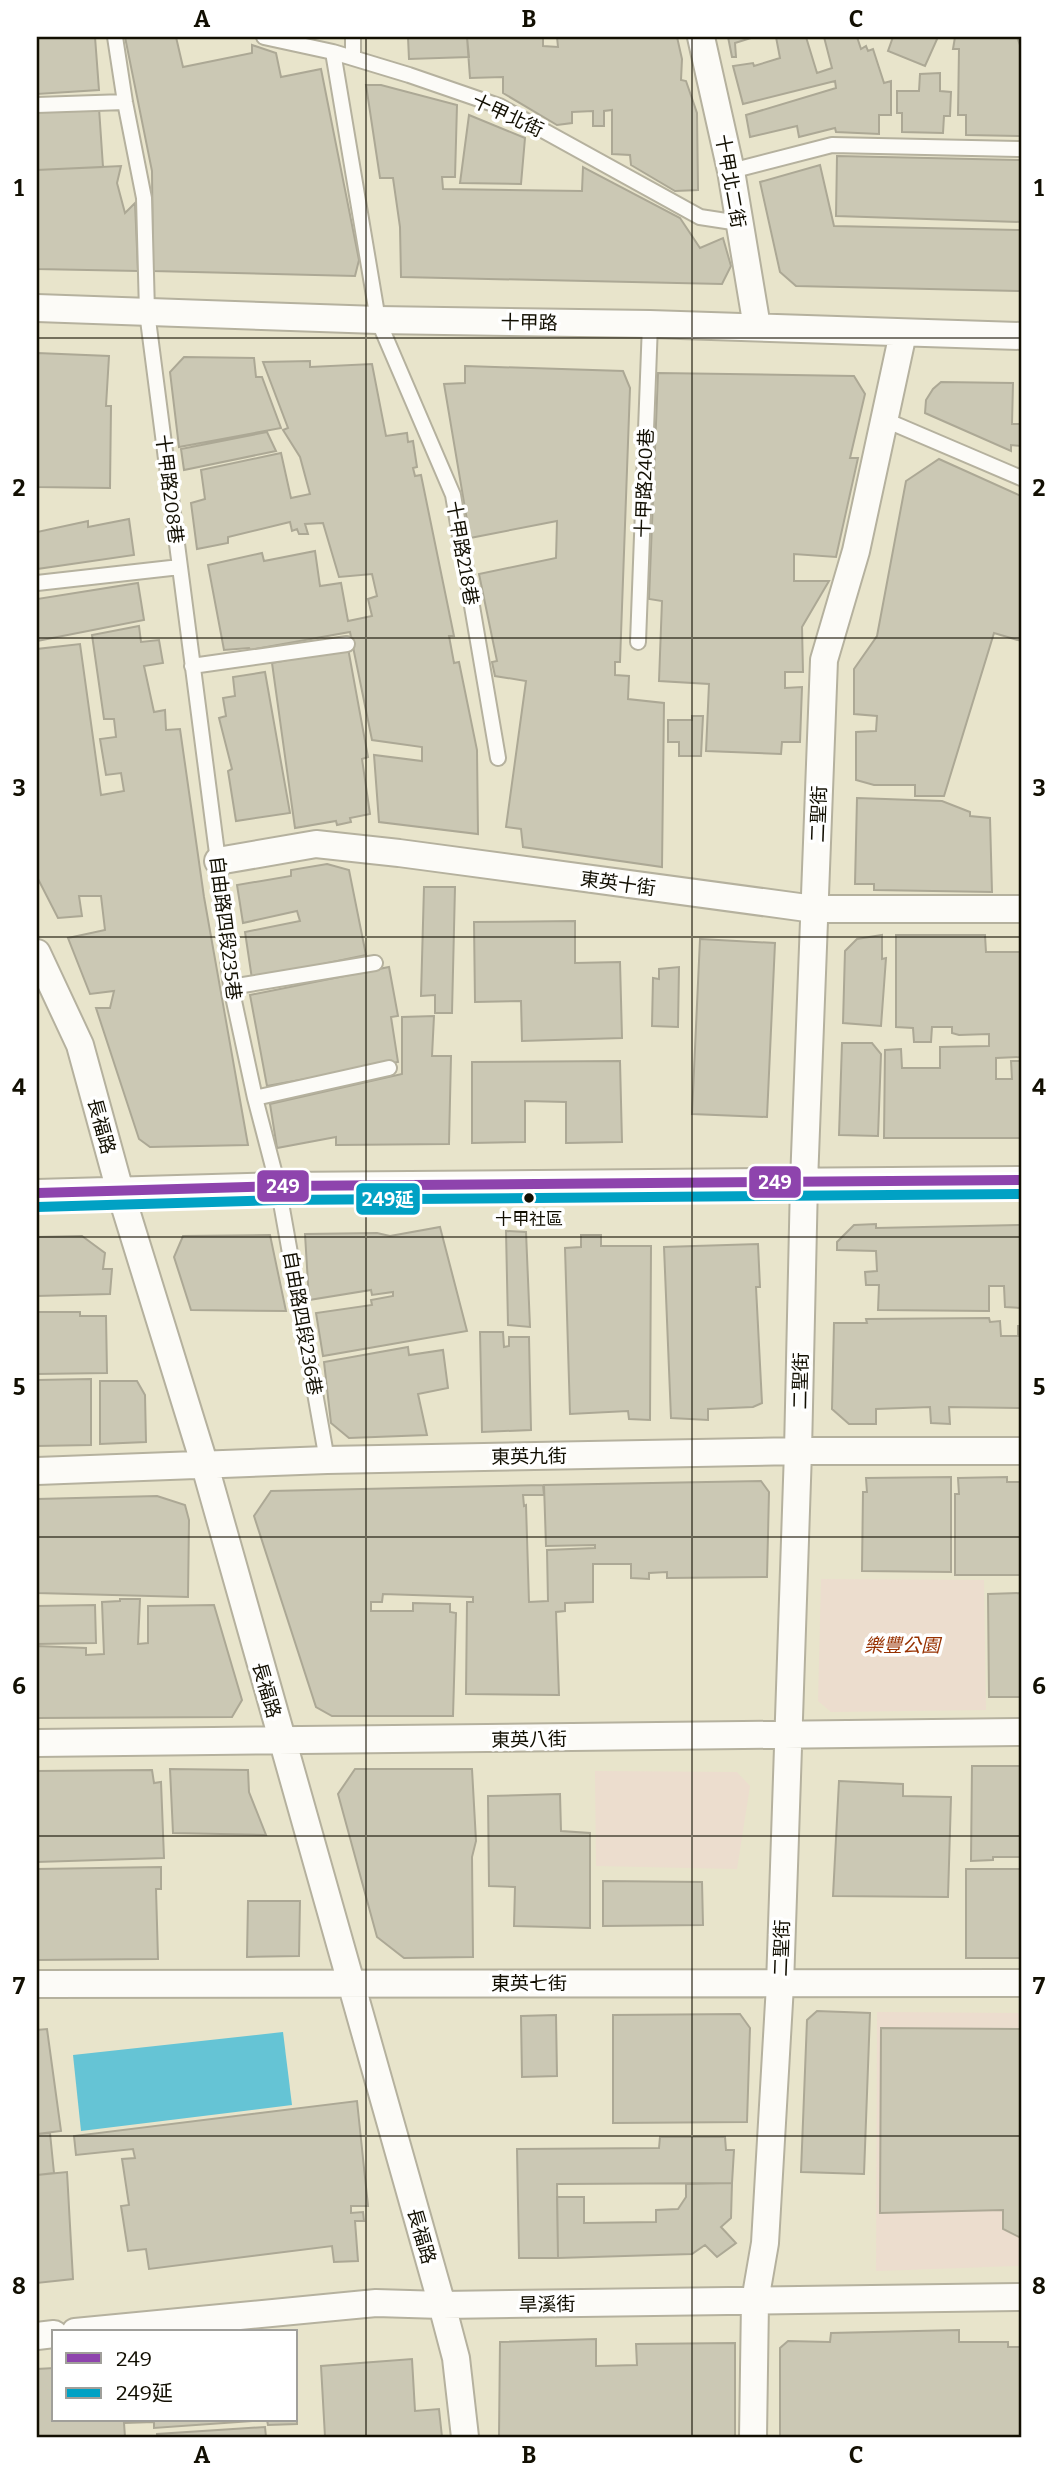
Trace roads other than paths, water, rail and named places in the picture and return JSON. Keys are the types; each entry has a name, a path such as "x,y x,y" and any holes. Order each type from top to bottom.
{"street":[{"name":"十甲北二街","path":"701,37 731,171 757,327"},
{"name":"十甲路","path":"37,308 378,320 650,324 1021,336"},
{"name":"二聖街","path":"753,2437 755,2301 765,2243 780,1984 804,1182 824,660 856,551 903,333"},
{"name":"東英十街","path":"218,861 316,844 814,909 1021,909"},
{"name":"長福路","path":"37,953 80,1045 120,1191 205,1465 442,2305 456,2358 465,2437"},
{"path":"37,1193 278,1186 1021,1180"},
{"name":"東英九街","path":"37,1471 327,1460 798,1451 1021,1451"},
{"name":"東英八街","path":"37,1743 1021,1732"},
{"name":"東英七街","path":"37,1984 1021,1983"},
{"name":"旱溪街","path":"96,2330 376,2303 442,2305 1021,2297"}],"lane":[{"name":"十甲路208巷","path":"115,37 144,198 147,312 192,666"},
{"name":"十甲北街","path":"264,37 354,58 499,106 700,217 739,223"},
{"path":"353,37 354,58"},
{"name":"十甲路218巷","path":"333,52 378,320 453,495 498,758"},
{"path":"37,105 125,102"},
{"path":"731,171 832,145 1021,149"},
{"name":"十甲路240巷","path":"638,642 650,324"},
{"path":"883,419 1021,478"},
{"path":"37,583 180,567"},
{"path":"192,666 347,644"},
{"name":"自由路四段235巷","path":"192,666 218,861 231,987 255,1098 278,1186"},
{"path":"231,987 375,963"},
{"path":"255,1098 389,1068"},
{"name":"自由路四段236巷","path":"278,1186 327,1460"}],"water":[{"path":"283,2032 292,2105 81,2131 73,2055"}],"place":[{"name":"十甲社區","path":"529,1198"}],"park label":[{"name":"樂豐公園","path":"902,1645"}]}
